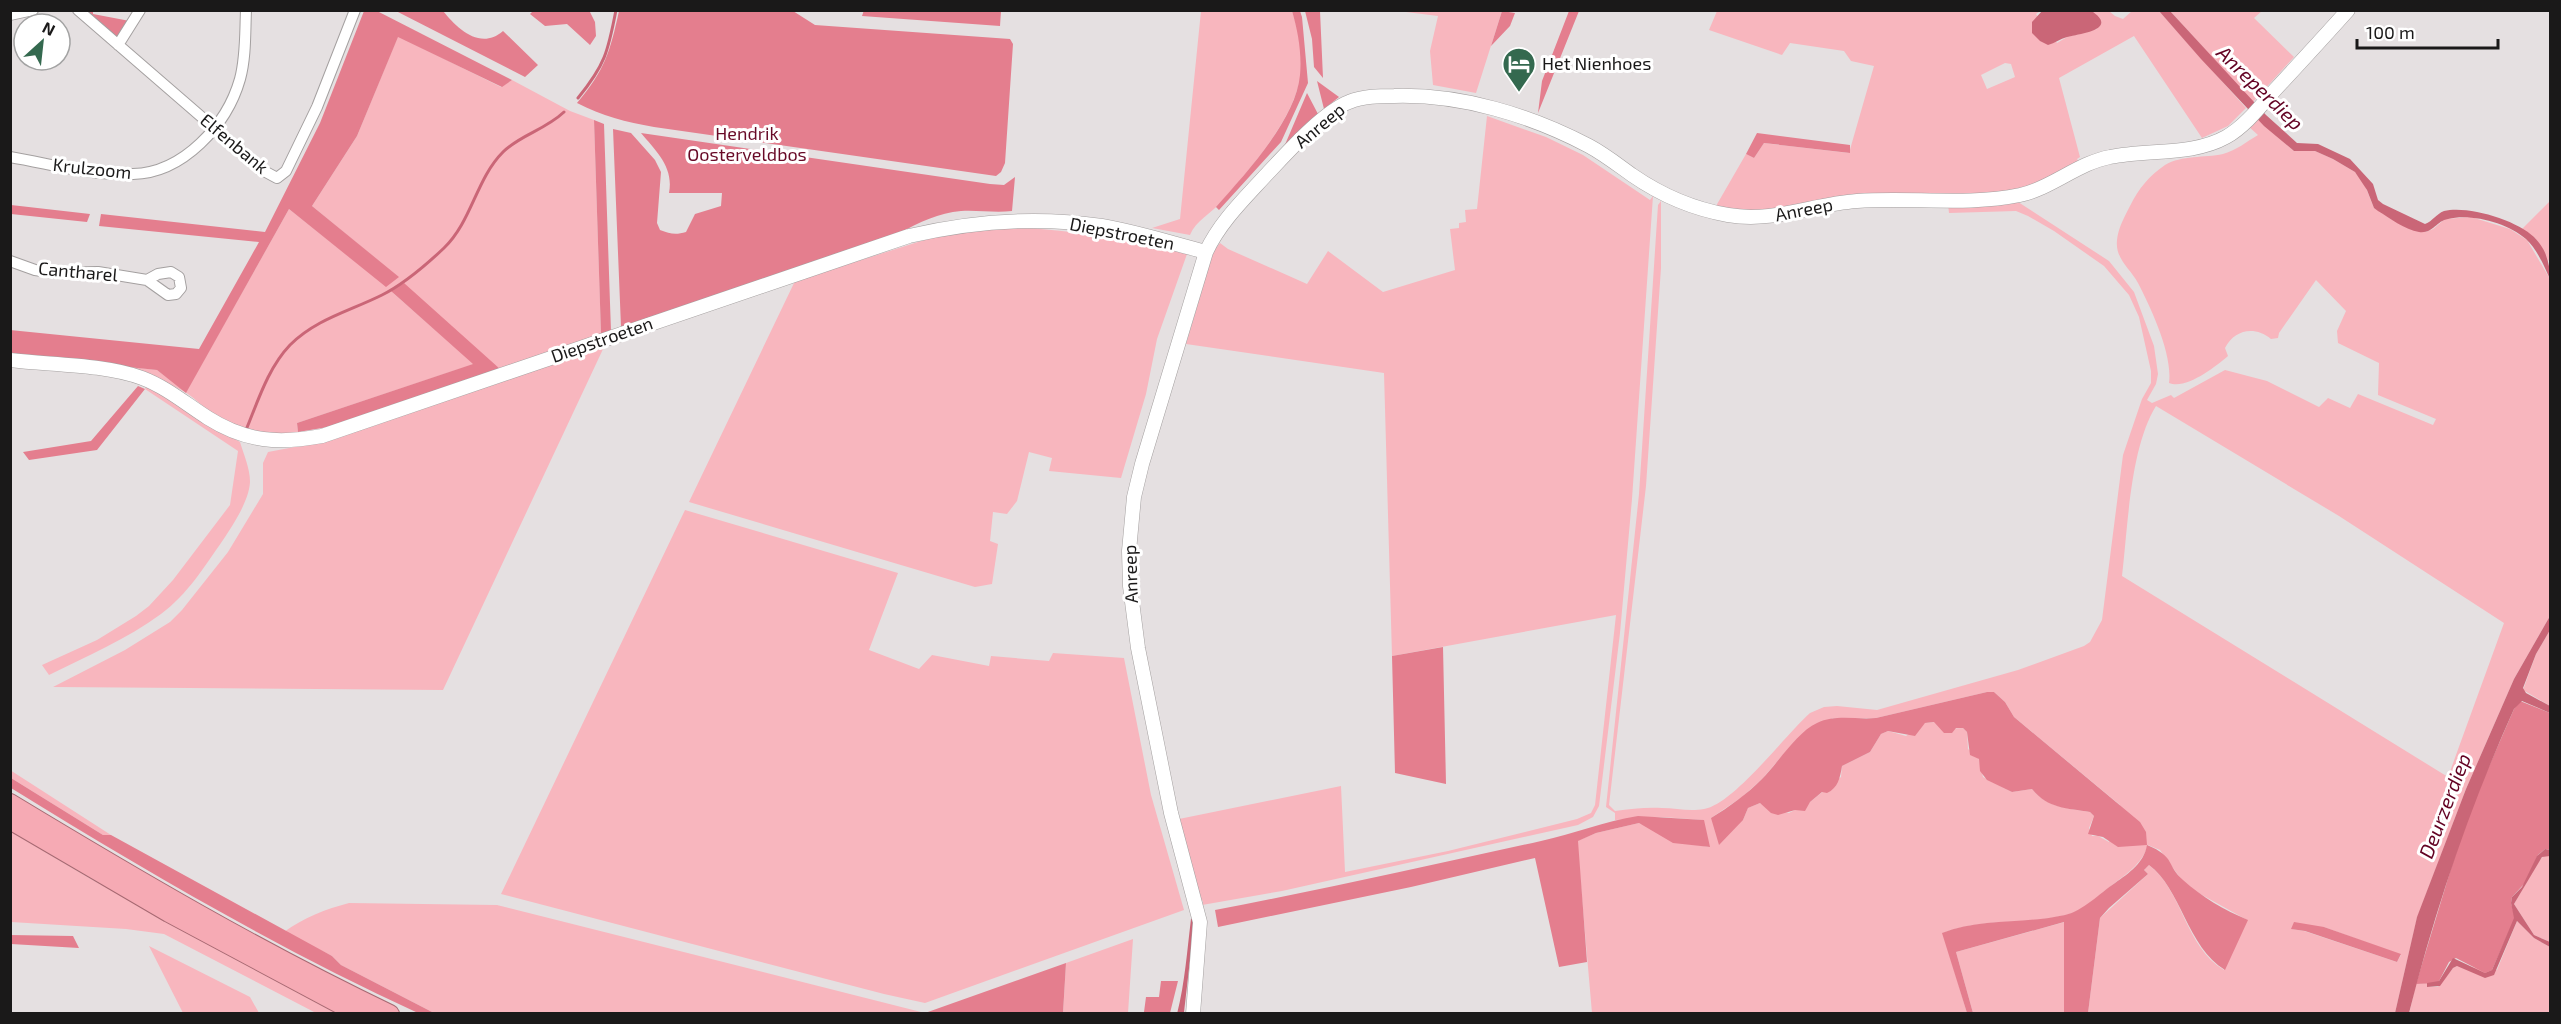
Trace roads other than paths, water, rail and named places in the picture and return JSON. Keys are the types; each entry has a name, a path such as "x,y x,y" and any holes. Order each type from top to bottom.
{"highway":[{"path":"10,803 103,859 250,942 390,1014"},
{"path":"10,820 179,919 358,1014"}],"street":[{"path":"10,15 33,10"},
{"name":"Elfenbank","path":"78,10 270,176 277,178 283,175 318,107 355,10"},
{"path":"118,45 140,10"},
{"name":"Krulzoom","path":"10,157 85,172 116,174 147,173 166,167 188,153 214,128 231,102 244,58 246,10"},
{"name":"Anreep","path":"1193,1014 1200,922 1171,813 1138,648 1130,586 1129,551 1134,497 1206,252 1226,218 1331,112 1350,101 1363,98 1417,95 1439,97 1501,111 1591,147 1647,185 1684,204 1730,216 1775,217 1858,201 1989,199 2023,195 2081,167 2106,158 2141,151 2191,149 2208,145 2233,133 2348,10"},
{"name":"Diepstroeten","path":"10,360 127,374 164,388 208,418 242,434 267,441 297,440 322,436 886,243 948,227 999,220 1056,221 1132,232 1206,252"},
{"name":"Cantharel","path":"10,261 44,271 98,272 147,280"}],"waterway":[{"path":"578,98 600,67 616,10"},
{"path":"246,430 270,374 290,345 311,328 370,301 407,280 444,248 453,237 468,213 486,175 503,152 564,112"}],"place":[{"name":"Het Nienhoes","path":"1519,93"}],"water label":[{"name":"Anreperdiep","path":"2260,88"},
{"name":"Deurzerdiep","path":"2445,806"}],"park label":[{"name":"Hendrik Oosterveldbos","path":"747,144"}]}
